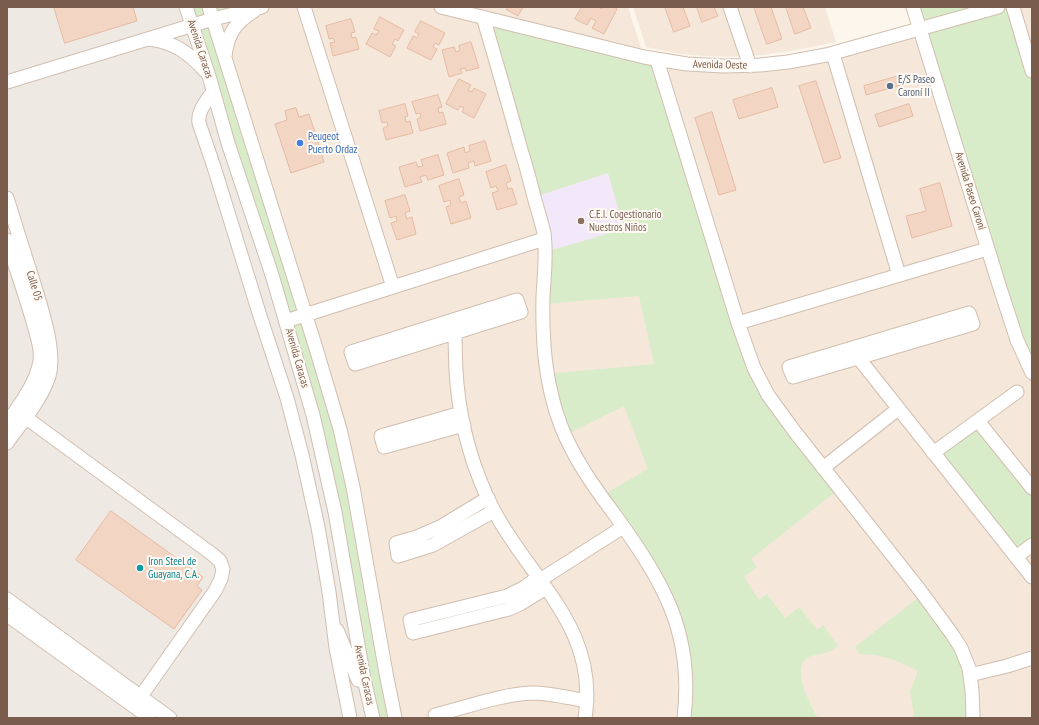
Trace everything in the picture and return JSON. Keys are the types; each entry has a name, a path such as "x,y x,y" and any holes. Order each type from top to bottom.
{"street":[{"name":"Avenida Caracas","path":"186,7 209,76 228,143 286,321 307,393 325,465 343,556 364,680 373,717"},
{"path":"7,82 192,25 211,13 261,7"},
{"path":"225,58 227,42 230,34 237,24 246,16 261,7"},
{"path":"304,7 393,287"},
{"name":"Avenida Oeste","path":"441,7 657,60 706,66 750,66 788,62 833,54 998,7"},
{"path":"730,7 750,66"},
{"name":"Avenida Paseo Caroní","path":"913,7 987,249 1018,340 1032,373"},
{"path":"1013,7 1032,71"},
{"name":"Avenida Caracas","path":"211,13 306,314 340,429 353,487 395,718"},
{"path":"483,17 526,167 544,239 543,343 552,399 562,428 576,458 586,475 643,555 666,596 679,630 685,663 686,682 684,718"},
{"path":"148,39 162,41 186,52 194,58 209,76"},
{"path":"833,54 899,275"},
{"path":"657,60 738,323 754,368 768,395 823,468 919,589 952,634 967,660 970,675 973,718"},
{"path":"213,91 198,118 199,123 287,398 302,455 318,527 336,648 350,718"},
{"name":"Calle 05","path":"7,198 12,245 50,342 51,358 43,374"},
{"path":"286,321 544,239"},
{"path":"738,323 987,249"},
{"path":"969,313 973,324 855,353 969,313"},
{"path":"455,326 355,364 351,352 455,326"},
{"path":"455,326 457,382 463,419 476,465 494,511 570,625 578,642 584,660 586,675 587,701 585,718"},
{"path":"855,353 1032,577"},
{"path":"7,443 39,397 43,374"},
{"path":"7,423 28,392 43,374"},
{"path":"933,453 1017,392"},
{"path":"823,468 898,409"},
{"path":"25,417 212,554 222,564 223,569 221,579 209,601 137,701"},
{"path":"463,419 384,447 381,436 463,419"},
{"path":"978,421 1032,488"},
{"path":"318,527 324,509 325,465"},
{"path":"488,498 440,527 417,537 396,543 398,556 433,545 494,511"},
{"path":"541,582 526,601 509,609 413,633 410,620 507,596 525,587 541,582 623,527"},
{"path":"1016,557 1032,545"},
{"path":"7,599 137,701 150,718"},
{"path":"7,615 137,701 170,718"},
{"path":"332,621 345,646 373,717"},
{"path":"970,675 1032,658"},
{"path":"435,715 461,713 505,697 532,693 587,701"}],"shaded area":[{"path":"7,7 186,7 299,366 372,718 7,718"},
{"path":"262,7 628,7 644,57 760,65 920,28 1032,373 1032,718 395,718 213,19"},
{"path":"633,7 825,7 836,42 763,55 729,57 680,54 646,47"},
{"path":"1013,7 1032,7 1032,71"},
{"name":"C.E.I. Cogestionario Nuestros Niños","path":"608,173 624,229 545,252 534,197"}],"green space":[{"path":"186,7 262,7 213,19 340,429 395,718 372,718 330,490"},
{"path":"913,7 1013,7 1032,71 1032,373"},
{"path":"483,17 657,60 754,368 839,489 751,559 757,567 744,577 759,600 767,594 785,618 799,607 817,630 823,625 838,646 828,652 807,658 803,663 801,670 807,697 818,718 684,718 673,613 601,496 648,469 624,406 565,435 547,374 654,364 639,296 543,304 545,252 624,229 608,173 534,197"},
{"path":"978,421 1032,488 1032,545 1016,557 933,453"},
{"path":"923,594 961,648 973,718 913,718 914,714 910,692 918,671 890,659 860,654 855,647"}],"building":[{"path":"54,7 133,7 137,21 65,43"},
{"path":"508,7 523,7 518,16 507,10"},
{"path":"582,7 598,7 602,9 604,7 614,7 617,9 604,34 592,28 596,21 591,18 587,25 575,19"},
{"path":"665,7 683,7 690,26 674,32"},
{"path":"697,7 714,7 718,16 702,22"},
{"path":"754,7 771,7 782,39 767,44"},
{"path":"786,7 803,7 811,28 795,34"},
{"path":"380,17 404,30 398,41 395,39 392,44 396,46 390,57 366,44 372,33 376,35 379,31 374,29"},
{"path":"351,19 355,32 351,33 352,38 356,37 359,49 333,56 330,43 335,42 333,38 329,39 326,26"},
{"path":"421,21 445,33 439,45 435,43 433,47 437,49 431,60 407,48 413,36 417,38 419,34 415,32"},
{"path":"471,42 479,68 466,71 465,68 460,69 462,73 449,77 442,50 454,47 456,52 460,50 459,46"},
{"path":"902,75 905,84 866,95 864,86"},
{"path":"459,79 471,85 468,90 472,92 474,88 486,94 474,118 462,112 464,108 460,106 458,110 446,104"},
{"path":"816,81 841,158 824,163 799,86"},
{"path":"772,88 778,107 739,119 733,100"},
{"path":"438,95 442,107 438,108 439,113 443,112 446,124 420,131 417,119 421,117 420,113 416,114 412,102"},
{"path":"405,104 408,116 405,117 406,122 410,121 413,133 386,140 383,128 388,126 387,122 382,123 379,111"},
{"path":"909,104 913,116 879,127 875,115"},
{"name":"Peugeot Puerto Ordaz","path":"296,108 299,117 309,114 324,162 291,173 275,124 287,120 285,111"},
{"path":"712,112 736,190 719,195 695,118"},
{"path":"485,141 491,161 475,166 474,161 468,163 469,168 453,173 447,153 464,147 465,153 470,151 469,146"},
{"path":"438,155 444,175 428,180 426,175 420,177 422,182 405,187 399,167 416,162 418,167 423,166 421,160"},
{"path":"506,165 511,181 506,183 508,189 512,188 517,204 497,210 492,193 498,191 496,186 491,188 486,172"},
{"path":"459,179 464,195 459,197 461,203 466,201 471,218 451,224 446,207 451,205 450,200 444,202 439,186"},
{"path":"940,183 952,226 912,238 906,216 926,211 920,189"},
{"path":"405,195 410,211 405,213 407,219 412,217 416,234 397,240 391,223 397,221 396,216 390,218 385,201"},
{"name":"Iron Steel de Guayana, C.A.","path":"111,511 203,577 197,586 202,590 174,629 76,560"}],"place":[{"name":"E/S Paseo Caroní II","path":"890,86"},
{"name":"Peugeot Puerto Ordaz","path":"300,143"},
{"name":"C.E.I. Cogestionario Nuestros Niños","path":"581,221"},
{"name":"Iron Steel de Guayana, C.A.","path":"140,568"}]}
